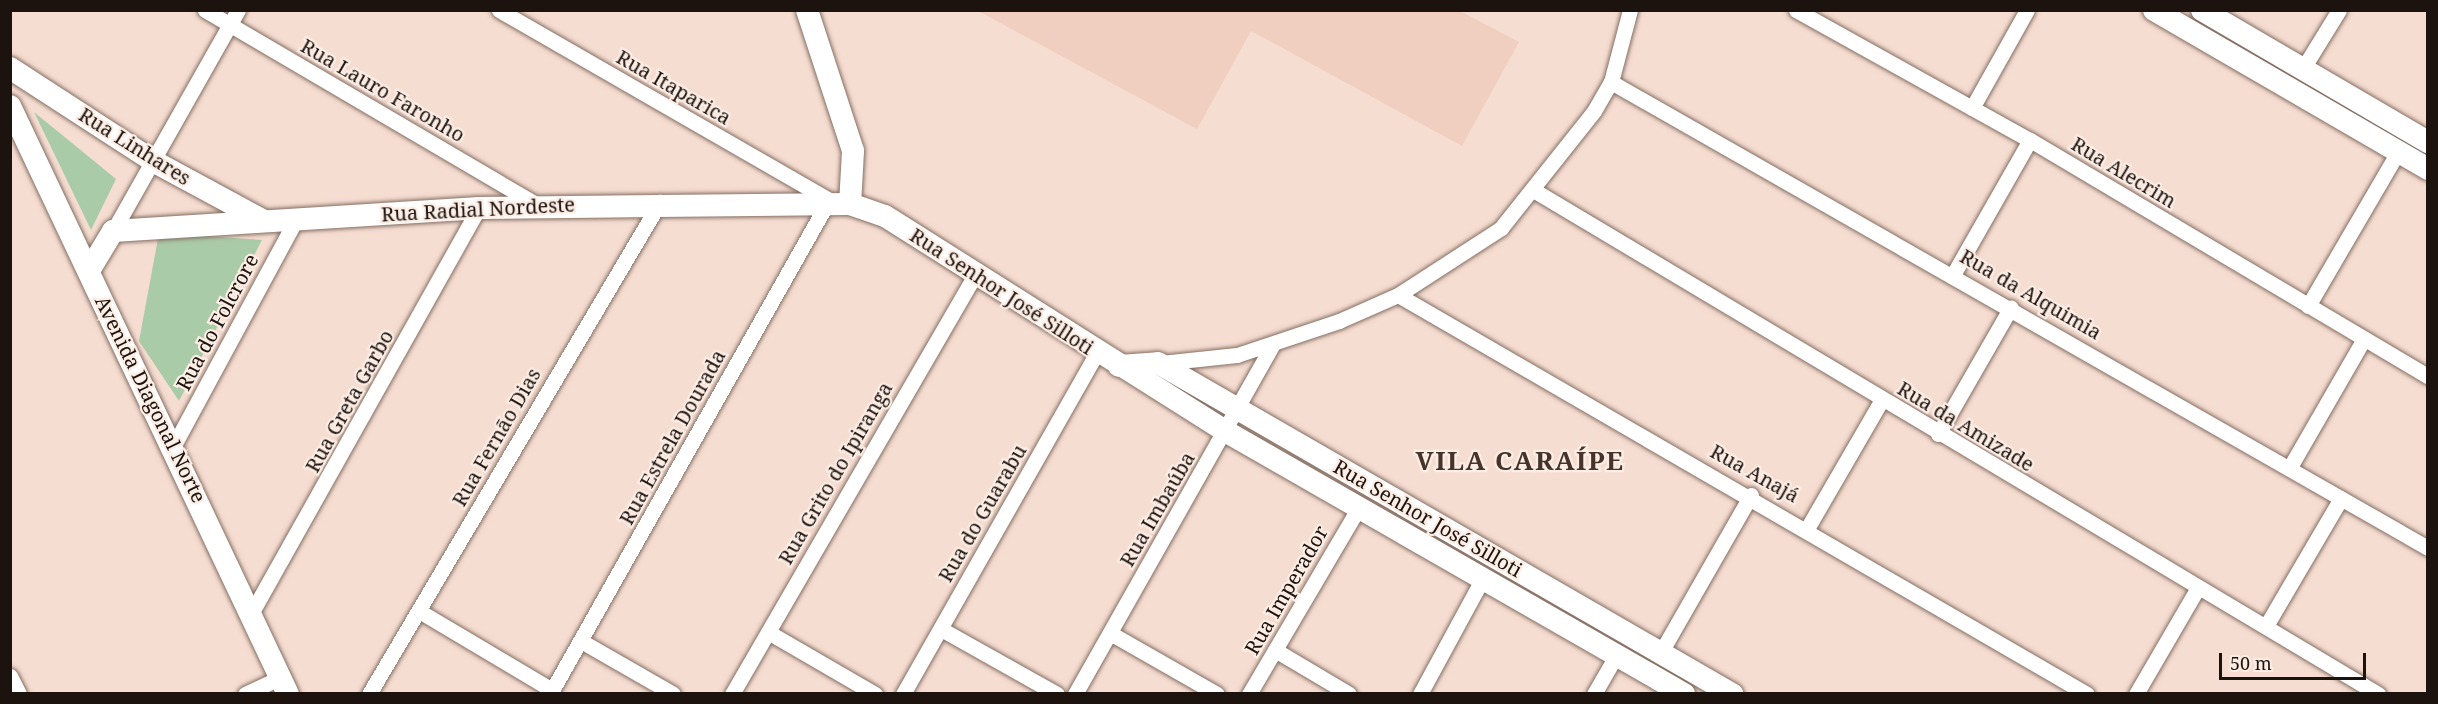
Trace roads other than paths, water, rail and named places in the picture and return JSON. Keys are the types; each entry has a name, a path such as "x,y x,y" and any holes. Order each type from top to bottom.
{"street":[{"name":"Rua Lauro Faronho","path":"205,10 538,206"},
{"path":"90,269 238,10"},
{"name":"Rua Itaparica","path":"499,10 839,202"},
{"path":"1119,366 1194,362 1273,344 1398,295 1500,228 1535,191 1611,82 1629,10"},
{"name":"Rua Alecrim","path":"1796,10 2030,140 2427,376"},
{"path":"1972,108 2027,10"},
{"path":"2154,10 2414,161"},
{"path":"2202,10 2427,142 2308,306"},
{"path":"2302,70 2339,10"},
{"path":"803,13 853,151 839,202"},
{"name":"Rua Linhares","path":"10,68 153,161 262,220"},
{"name":"Rua da Alquimia","path":"1611,82 1954,273 2427,548"},
{"name":"Avenida Diagonal Norte","path":"10,106 174,445 285,685"},
{"path":"1954,273 2030,140"},
{"name":"Rua da Amizade","path":"1535,191 1881,401 2197,589 2266,626 2378,693"},
{"name":"Rua Radial Nordeste","path":"113,231 479,208 660,202 839,202 885,216"},
{"name":"Rua Fernão Dias","path":"369,693 660,202"},
{"name":"Rua Estrela Dourada","path":"551,692 839,202"},
{"name":"Rua Greta Garbo","path":"252,612 479,208"},
{"name":"Rua Senhor José Silloti","path":"885,216 1097,353 1225,431 1484,576 1684,693"},
{"name":"Rua do Folcrore","path":"174,445 296,219"},
{"name":"Rua Grito do Ipiranga","path":"732,693 975,274"},
{"name":"Rua Anajá","path":"1398,295 1808,527 2079,692"},
{"path":"1938,434 2011,307"},
{"path":"2290,467 2364,339"},
{"name":"Rua Imbaúba","path":"1076,693 1273,344"},
{"name":"Rua do Guarabu","path":"903,693 1097,353"},
{"name":"Rua Senhor José Silloti","path":"1158,363 1732,693"},
{"path":"1808,527 1881,401"},
{"path":"1661,652 1751,495"},
{"path":"2266,626 2341,498"},
{"name":"Rua Imperador","path":"1249,693 1359,507"},
{"path":"1420,693 1484,576"},
{"path":"2136,693 2197,589"},
{"path":"419,611 551,692"},
{"path":"940,629 1057,693"},
{"path":"768,632 875,693"},
{"path":"1110,633 1217,693"},
{"path":"581,641 673,693"},
{"path":"1275,650 1349,693"},
{"path":"1594,693 1617,654"},
{"path":"10,676 19,693"},
{"path":"245,693 285,685"}],"district":[{"name":"VILA CARAÍPE","path":"1520,461"}]}
